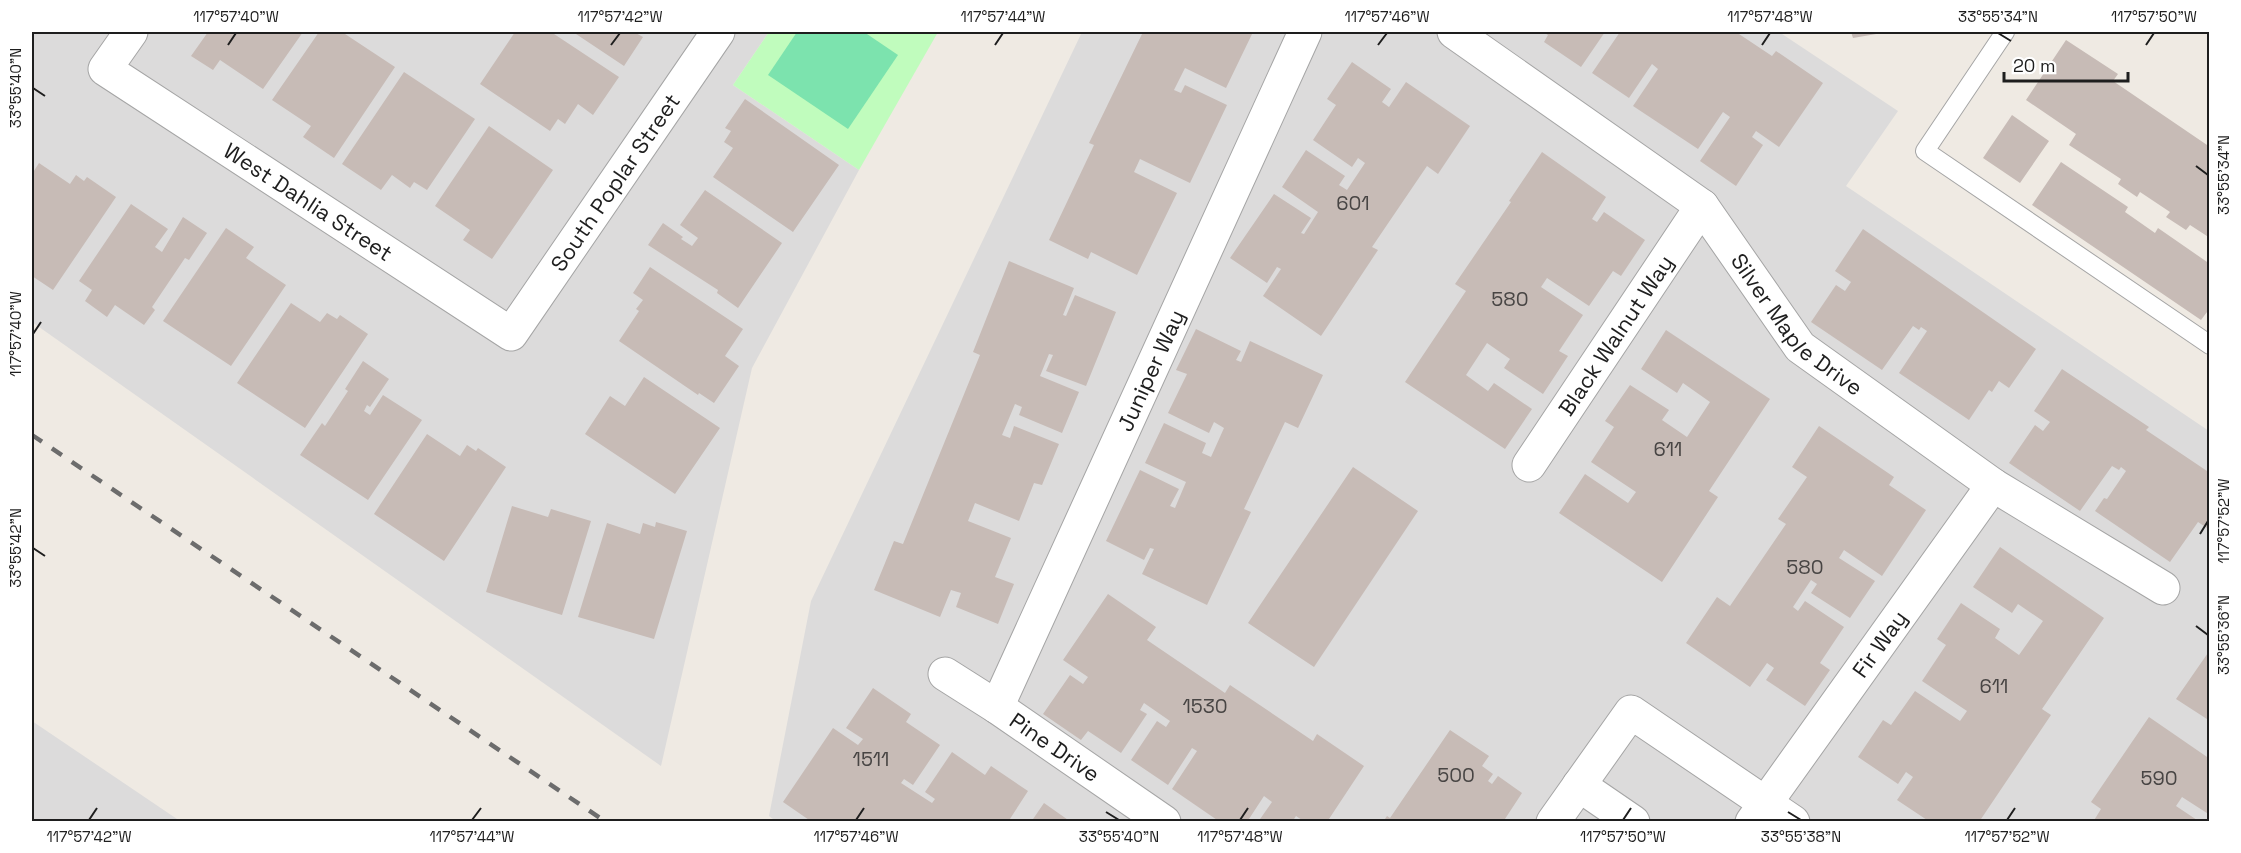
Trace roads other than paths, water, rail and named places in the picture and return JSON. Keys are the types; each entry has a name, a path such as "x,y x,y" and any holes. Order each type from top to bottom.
{"street":[{"name":"West Dahlia Street","path":"130,32 105,69 511,334"},
{"name":"South Poplar Street","path":"511,334 718,32"},
{"name":"Juniper Way","path":"997,707 1305,32"},
{"name":"Silver Maple Drive","path":"1454,32 1702,206 1800,347 1993,485 2163,588"},
{"name":"Black Walnut Way","path":"1529,465 1702,206"},
{"name":"Fir Way","path":"1759,812 1993,485"},
{"name":"Pine Drive","path":"945,674 1164,822"},
{"path":"1553,822 1631,712 1759,812 1793,822"},
{"path":"1579,785 1633,822"}],"lane":[{"path":"2006,32 1925,151 2210,345"}],"railway":[{"path":"32,435 606,822"}]}
